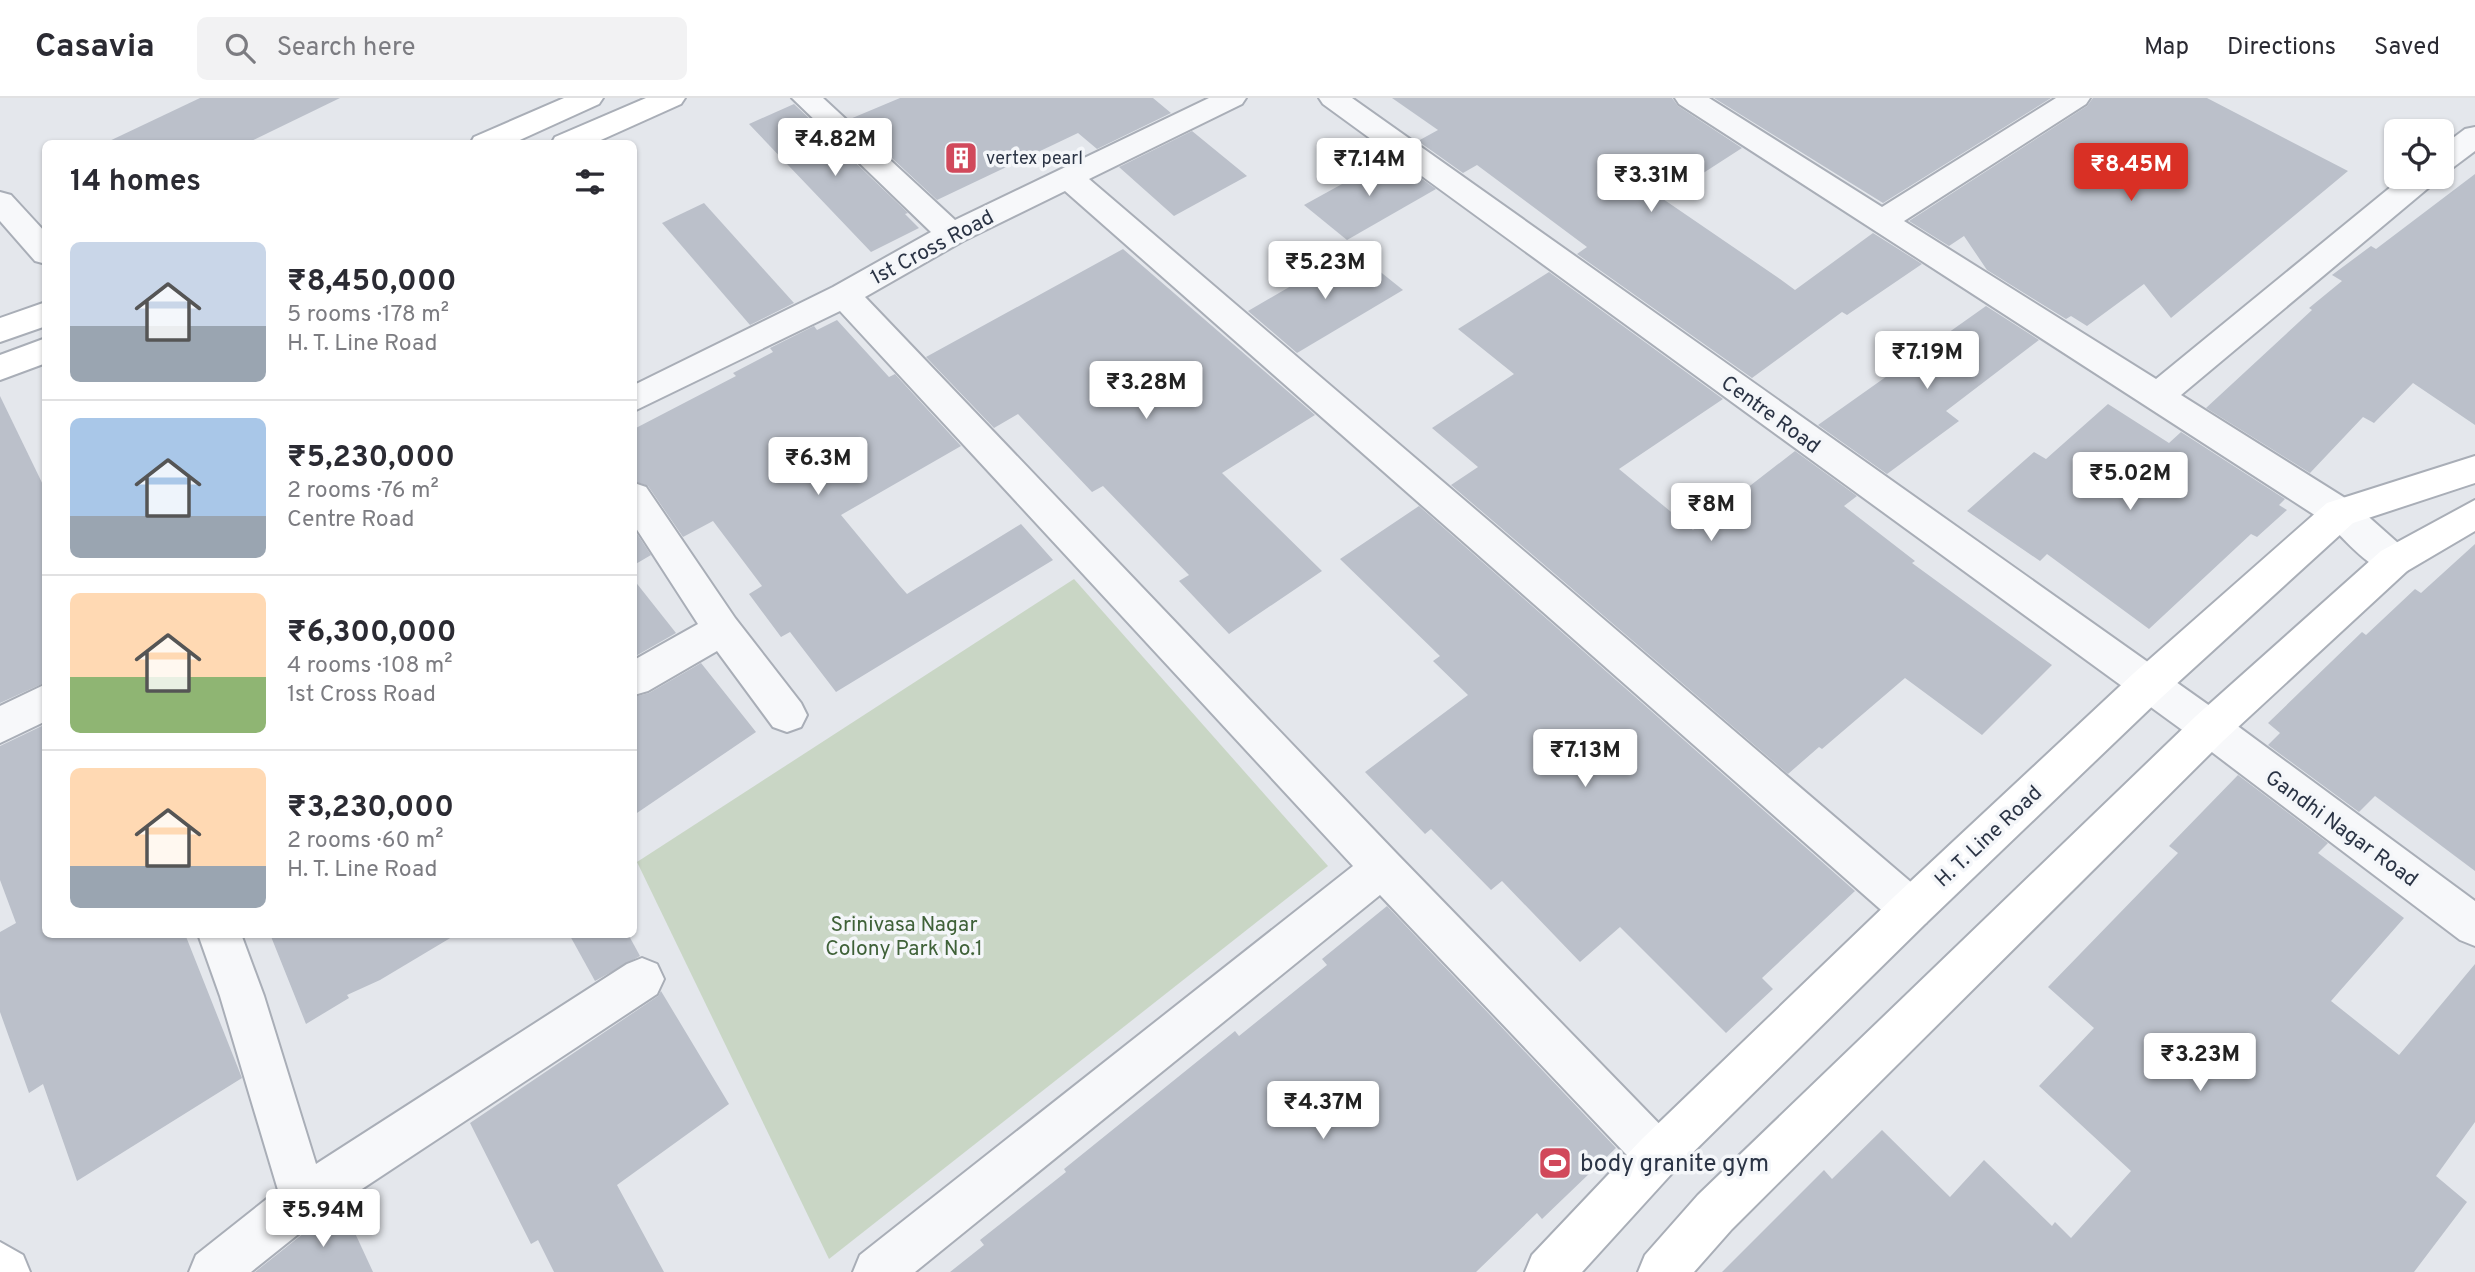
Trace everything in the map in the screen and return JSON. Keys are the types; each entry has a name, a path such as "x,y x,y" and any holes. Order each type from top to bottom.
{"street":[{"path":"493,140 589,98"},
{"path":"574,140 671,98"},
{"path":"806,98 952,234"},
{"name":"1st Cross Road","path":"637,398 844,295 952,234 1232,98"},
{"name":"Centre Road","path":"1333,98 2210,728"},
{"path":"1689,98 2340,513 2394,561"},
{"path":"1882,220 2076,98"},
{"path":"2454,152 2475,136"},
{"path":"1068,177 1454,515 1911,909"},
{"path":"2158,396 2408,189"},
{"path":"0,202 42,249"},
{"path":"844,295 1382,868 1658,1155"},
{"path":"0,330 42,314"},
{"path":"0,368 42,352"},
{"name":"H. T. Line Road","path":"1549,1272 1658,1155 1911,909 2148,685 2340,513 2475,469"},
{"path":"637,502 722,629 787,715"},
{"path":"1662,1272 1725,1202 2210,728 2394,561 2475,514"},
{"path":"637,677 722,629"},
{"path":"0,726 42,703"},
{"name":"Gandhi Nagar Road","path":"2210,728 2475,926"},
{"path":"877,1272 1382,868"},
{"path":"220,938 242,996 304,1199"},
{"path":"213,1272 304,1199 642,979"},
{"path":"0,1266 6,1272"}],"green space":[{"name":"Srinivasa Nagar Colony Park No.1","path":"1074,579 1328,866 829,1259 637,862"}],"building":[{"path":"200,98 340,98 253,140 111,140"},
{"name":"vertex pearl","path":"900,98 1153,98 1171,113 1097,149 1078,133 937,200 850,119"},
{"path":"1392,98 1672,98 1678,106 1742,148 1663,199 1795,290 1873,233 1922,264 1847,315 1842,312 1752,378 1577,254 1587,247 1477,165 1463,173 1418,141 1438,130"},
{"path":"1714,98 2051,98 1883,203"},
{"path":"2093,98 2207,98 2348,171 2171,318 2144,284 2087,326 2071,316 2066,319 1987,270 1964,236 1949,246 1909,221 2087,106"},
{"path":"794,104 908,213 905,214 919,228 871,252 749,124"},
{"path":"1192,131 1247,176 1174,216 1119,167"},
{"path":"1391,157 1436,189 1347,240 1304,205"},
{"path":"2475,174 2475,425 2413,383 2374,423 2363,417 2310,473 2206,408 2312,310 2309,308 2342,281 2332,275 2371,246 2376,249"},
{"path":"704,203 794,303 750,325 662,223"},
{"path":"1123,249 1315,415 1222,473 1322,571 1229,634 1179,581 1189,575 1103,486 1092,492 1018,414 994,428 926,357"},
{"path":"1353,250 1403,290 1297,353 1248,311"},
{"path":"1549,272 1723,399 1619,469 1693,530 1795,451 1857,496 1844,506 1915,561 1912,563 2052,665 1982,735 1905,678 1822,749 1819,747 1788,774 1451,485 1478,467 1432,428 1514,374 1458,329"},
{"path":"1986,306 2039,340 1946,411 1959,421 1887,474 1818,425"},
{"path":"837,320 889,377 895,374 961,446 841,515 907,594 1021,524 1053,560 836,692 790,632 781,637 749,594 762,586 713,521 683,537 648,486 637,482 637,427 736,376 733,373 773,352 770,348 814,326 817,330"},
{"path":"0,396 42,483 42,684 0,703"},
{"path":"2108,404 2169,443 2181,432 2285,499 2279,505 2287,510 2257,537 2251,534 2149,629 2047,554 2040,561 1967,511 2034,452 2046,459"},
{"path":"1419,506 1855,891 1762,978 1773,989 1726,1033 1620,927 1580,962 1502,881 1491,890 1431,829 1425,834 1365,772 1468,695 1433,661 1440,656 1340,559"},
{"path":"637,534 651,555 637,563"},
{"path":"2475,544 2475,871 2375,796 2359,812 2268,745 2280,733 2268,723 2362,632 2366,635 2415,589 2421,593"},
{"path":"637,584 676,633 637,655"},
{"path":"701,663 756,732 637,813 637,696 649,693"},
{"path":"42,726 42,938 187,938 242,1078 77,1181 43,1084 29,1093 0,1012 0,932 16,923 0,880 0,746"},
{"path":"2238,775 2328,843 2318,853 2404,918 2331,1001 2399,1055 2475,964 2475,1122 2436,1176 2467,1202 2414,1272 1722,1272 1824,1170 1832,1179 1882,1130 1950,1197 1984,1160 2052,1226 2055,1222 2071,1238 2131,1171 2039,1086 2094,1028 2048,987 2178,853 2169,846"},
{"path":"1387,906 1616,1148 1542,1219 1537,1213 1476,1272 950,1272 984,1245 980,1240 1066,1172 1064,1169 1235,1031 1239,1036 1327,965 1322,959"},
{"path":"272,938 450,938 380,980 347,995 349,998 306,1024"},
{"path":"571,938 630,938 640,956 595,981"},
{"path":"661,991 729,1104 617,1185 664,1272 554,1272 538,1240 531,1244 470,1123 658,996"},
{"path":"342,1205 373,1272 255,1272 323,1218"}],"place":[{"name":"vertex pearl","path":"961,158"},
{"name":"body granite gym","path":"1555,1163"}]}
